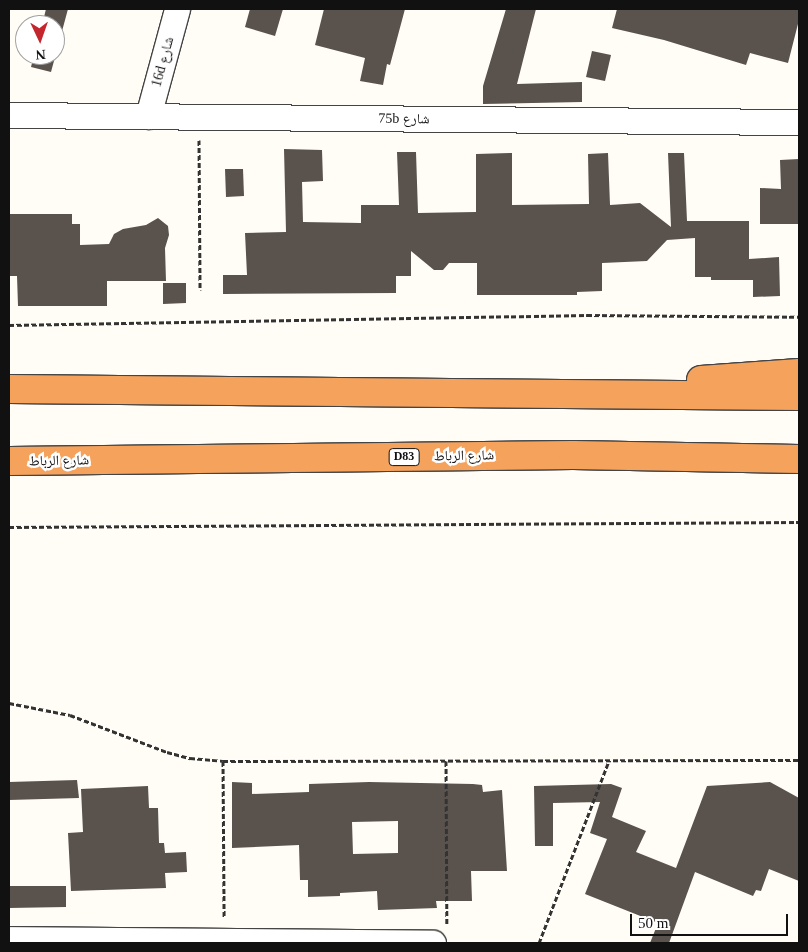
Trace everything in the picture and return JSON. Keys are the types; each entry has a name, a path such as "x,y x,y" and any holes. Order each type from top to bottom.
{"highway":[{"path":"577,394 742,376 799,373"},
{"path":"9,388 799,396"},
{"name":"شارع الرباط","path":"9,461 573,455 799,458"}],"street":[{"name":"16d شارع","path":"148,116 177,9"},
{"name":"75b شارع","path":"9,115 799,122"},
{"path":"9,939 440,938"}],"path":[{"path":"199,117 200,290"},
{"path":"9,324 586,315 799,317"},
{"path":"9,527 799,522"},
{"path":"9,703 70,715 167,752 190,758 223,761 799,760"},
{"path":"223,761 224,940"},
{"path":"440,938 446,761"},
{"path":"539,943 609,761"}],"building":[{"path":"46,9 68,9 65,20 65,15 44,15"},
{"path":"250,9 283,9 275,36 245,27"},
{"path":"324,9 405,9 390,65 387,64 383,85 360,81 365,58 315,45"},
{"path":"506,9 536,9 517,84 582,82 582,102 483,104 483,86"},
{"path":"617,9 799,9 799,20 788,63 750,53 746,65 664,40 612,28"},
{"path":"592,51 611,55 605,81 586,77"},
{"path":"32,65 53,65 51,72 31,67"},
{"path":"284,149 322,150 323,181 302,182 303,222 361,223 361,205 399,205 397,152 416,152 418,213 476,212 476,154 512,153 512,205 589,204 588,154 608,153 610,205 640,203 671,227 668,153 684,153 687,221 749,221 749,259 779,257 780,296 753,297 753,280 711,280 711,277 695,277 695,238 667,240 647,261 602,263 602,291 577,292 577,295 477,295 477,263 449,263 443,270 434,270 411,251 411,276 396,276 396,293 223,294 223,275 247,275 245,233 286,232"},
{"path":"799,159 799,224 760,224 760,188 781,189 780,160"},
{"path":"225,169 243,169 244,196 226,197"},
{"path":"9,214 72,214 72,224 80,224 80,245 109,244 114,234 123,229 146,225 158,218 168,226 169,235 165,248 166,281 107,281 107,306 18,306 17,276 9,276"},
{"path":"163,283 186,283 186,303 163,304"},
{"path":"77,780 79,798 9,800 9,782"},
{"path":"232,782 252,783 252,794 309,792 309,784 369,782 473,784 482,785 483,792 502,790 507,871 471,871 472,901 436,901 437,908 378,910 377,891 340,893 340,896 308,897 308,880 300,880 299,845 232,848","holes":["398,821 398,853 353,854 352,822"]},
{"path":"770,782 799,798 799,881 769,869 761,891 756,890 753,896 695,872 669,943 650,943 658,923 585,894 607,839 590,833 600,802 553,803 553,846 535,846 534,786 611,784 622,788 612,817 646,831 636,852 676,868 707,786"},
{"path":"148,786 149,808 158,808 159,843 164,843 165,853 186,852 187,872 165,873 166,888 71,891 68,833 83,832 81,789"},
{"path":"9,886 66,886 66,907 9,908"}]}
